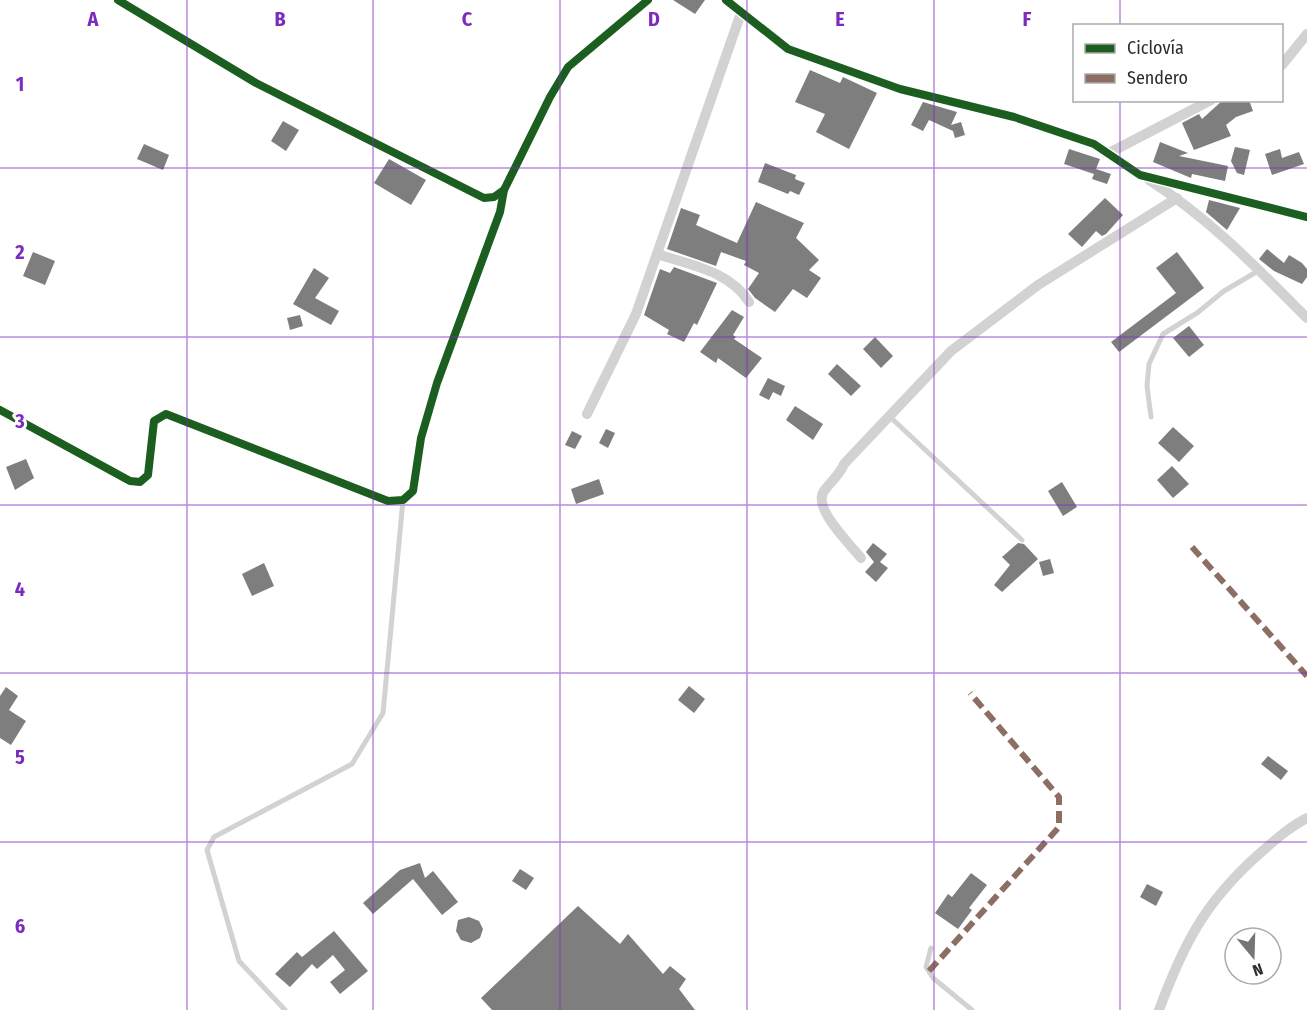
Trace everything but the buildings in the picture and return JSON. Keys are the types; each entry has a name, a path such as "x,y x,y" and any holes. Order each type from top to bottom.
{"street":[{"path":"118,0 256,83 484,198 494,197 504,190"},
{"path":"0,410 130,481 140,482 148,475 154,421 166,414 388,501 403,500 413,491 421,438 438,383 500,212 504,190 550,96 568,68 648,0"},
{"path":"726,0 788,49 900,89 1014,117 1094,144 1177,198 1260,270 1307,318"},
{"path":"587,414 636,314 741,13"},
{"path":"1283,63 1307,34"},
{"path":"1109,153 1207,102"},
{"path":"1140,175 1307,217"},
{"path":"861,558 824,512 821,500 824,492 840,474 844,464 951,351 1038,285 1177,198"},
{"path":"657,254 729,279 741,288 749,302"},
{"path":"1159,1010 1180,954 1217,896 1278,837 1307,818"}],"lane":[{"path":"1151,417 1147,386 1149,364 1163,334 1260,270"},
{"path":"889,416 1022,540"},
{"path":"285,1010 239,961 207,850 214,837 352,764 383,713 403,500"},
{"path":"931,948 926,967 933,978 972,1010"}],"marked path":[{"path":"1192,547 1307,676"},
{"path":"929,971 1059,827 1059,797 970,693"}],"cycle path":[{"path":"118,0 256,83 484,198 494,197 504,190 550,97 568,67 648,0"},
{"path":"726,0 788,49 900,89 1014,117 1094,144 1140,175 1307,217"},
{"path":"0,410 130,481 140,482 148,475 154,421 166,414 388,501 403,500 413,491 421,438 437,383 500,212 504,190"}]}
